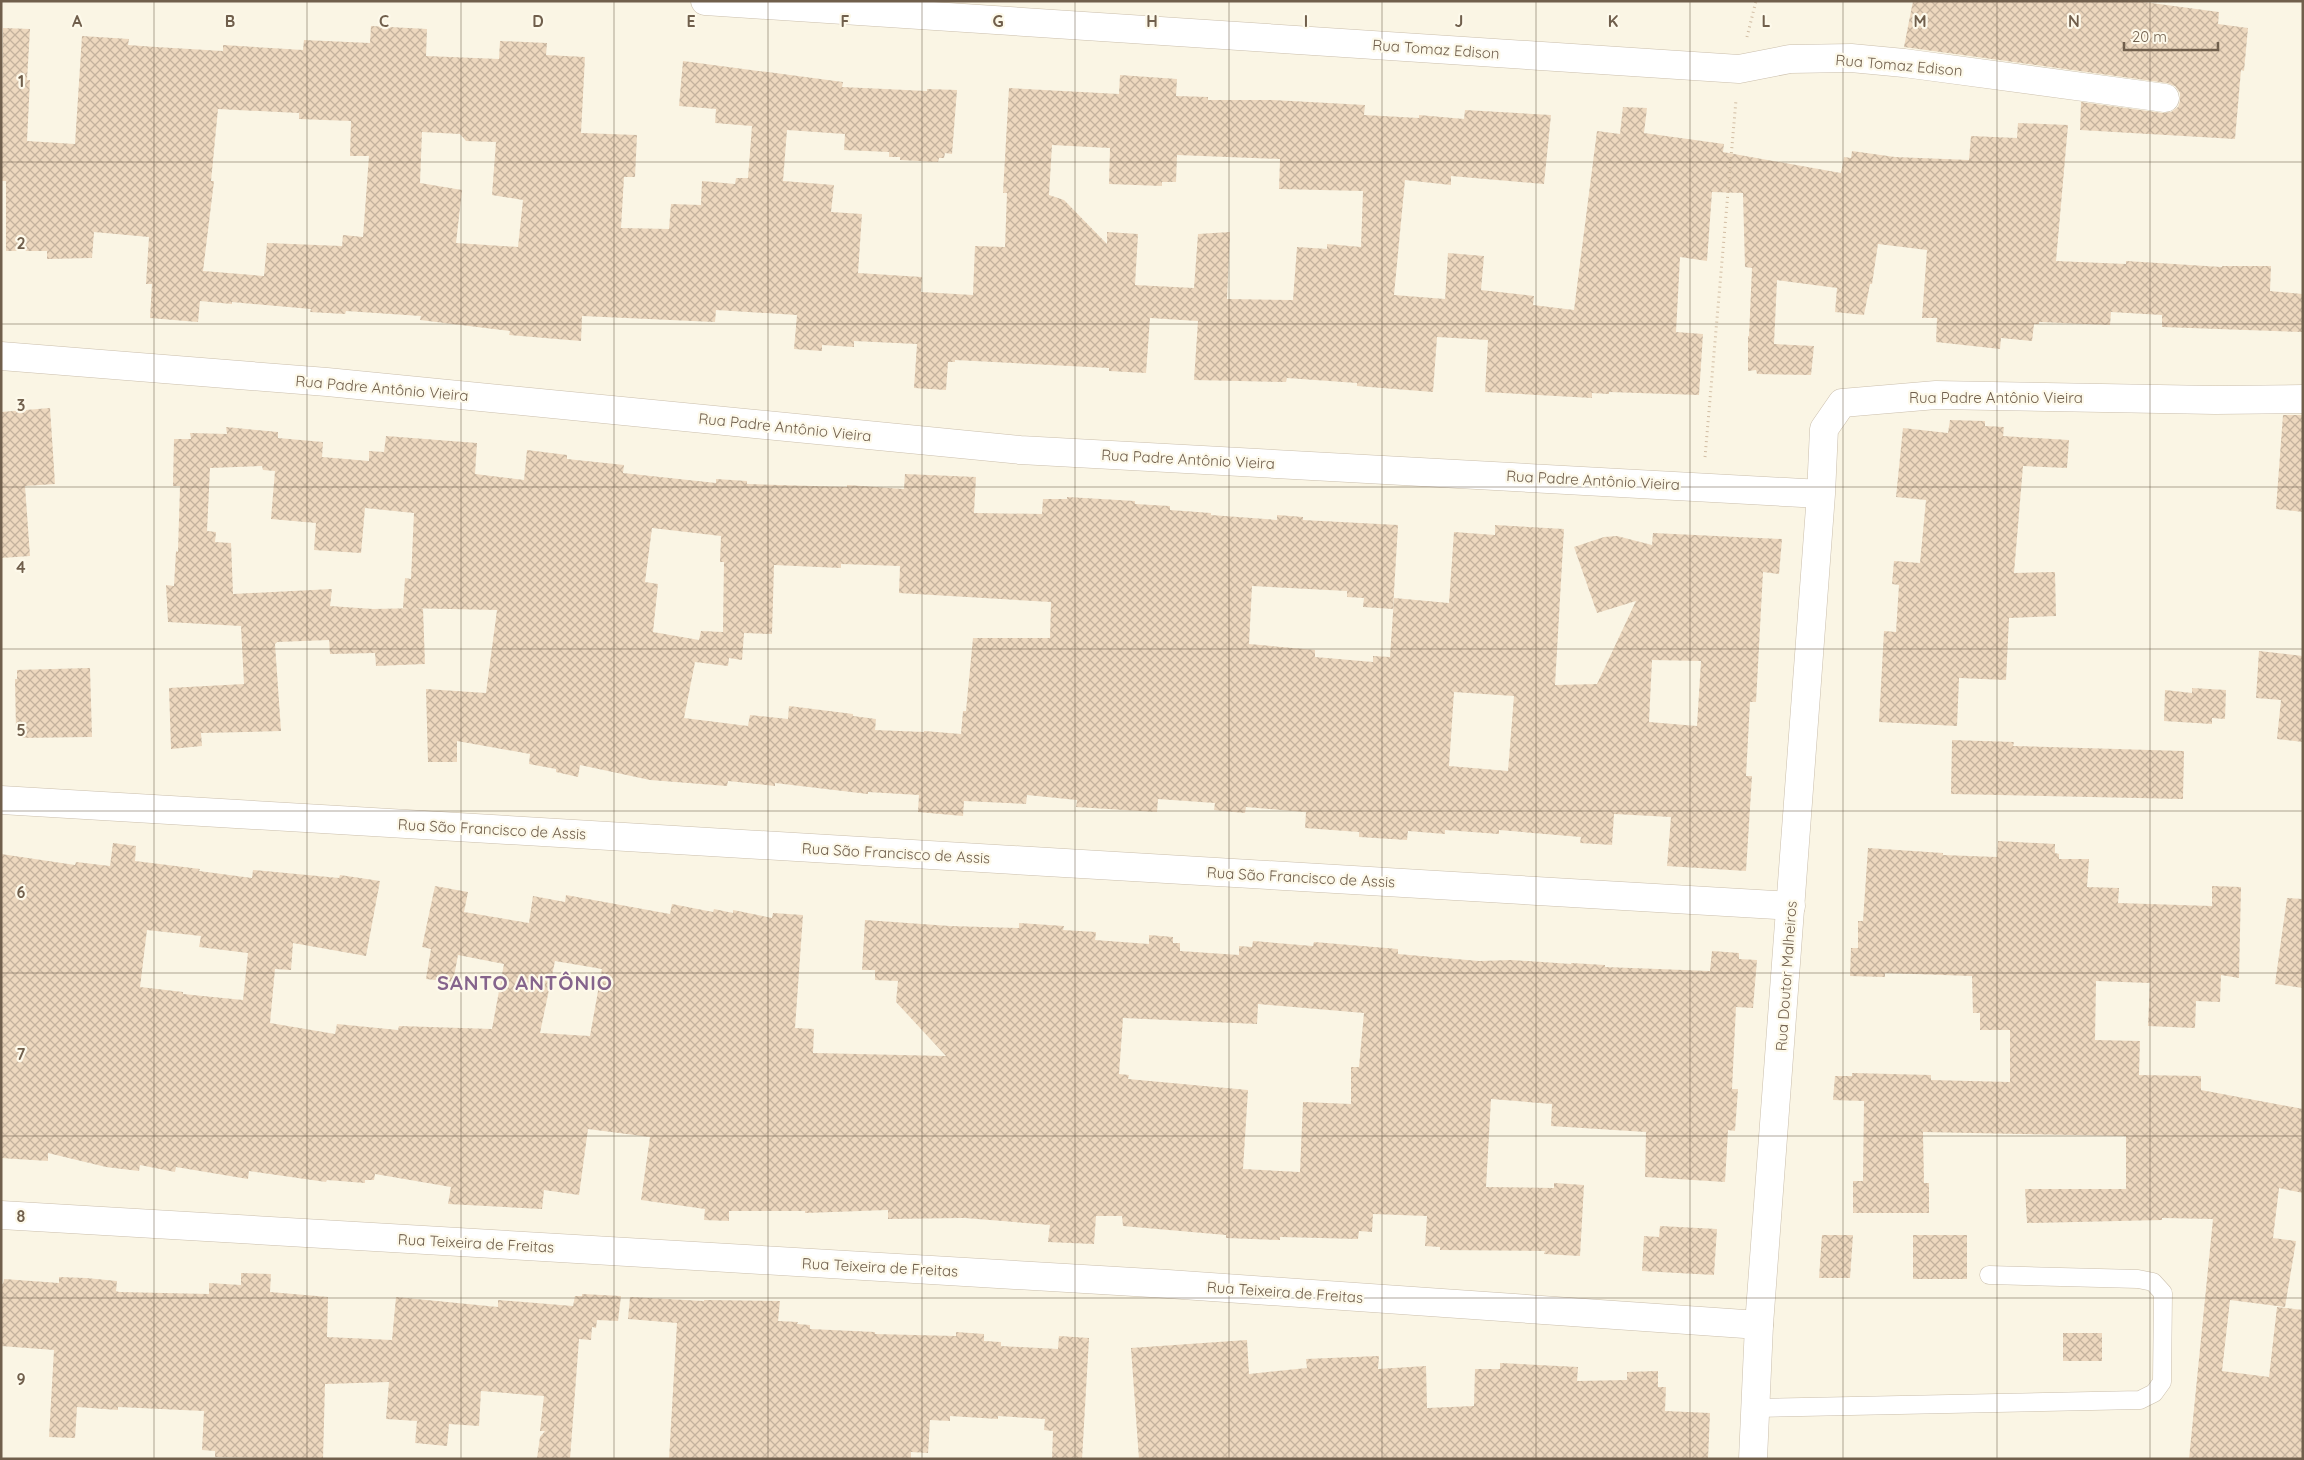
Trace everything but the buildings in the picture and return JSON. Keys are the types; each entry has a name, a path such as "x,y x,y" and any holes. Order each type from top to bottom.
{"street":[{"name":"Rua Tomaz Edison","path":"705,1 1739,69 1790,59 1852,58 1904,63 2165,98"},
{"name":"Rua Padre Antônio Vieira","path":"1,356 327,382 1020,450 1703,486 1821,494 1824,429 1842,403 1936,395 2215,400 2303,399"},
{"name":"Rua Doutor Malheiros","path":"1753,1459 1759,1325 1792,906 1821,494"},
{"name":"Rua São Francisco de Assis","path":"1,800 1792,906"},
{"name":"Rua Teixeira de Freitas","path":"1,1215 1168,1284 1759,1325"}],"lane":[{"path":"1756,1408 2140,1400 2154,1393 2162,1382 2163,1294 2153,1282 2138,1279 1989,1276"}],"path":[{"path":"1703,486 1739,69 1756,1"}],"district":[{"name":"SANTO ANTÔNIO","path":"525,982"}]}
